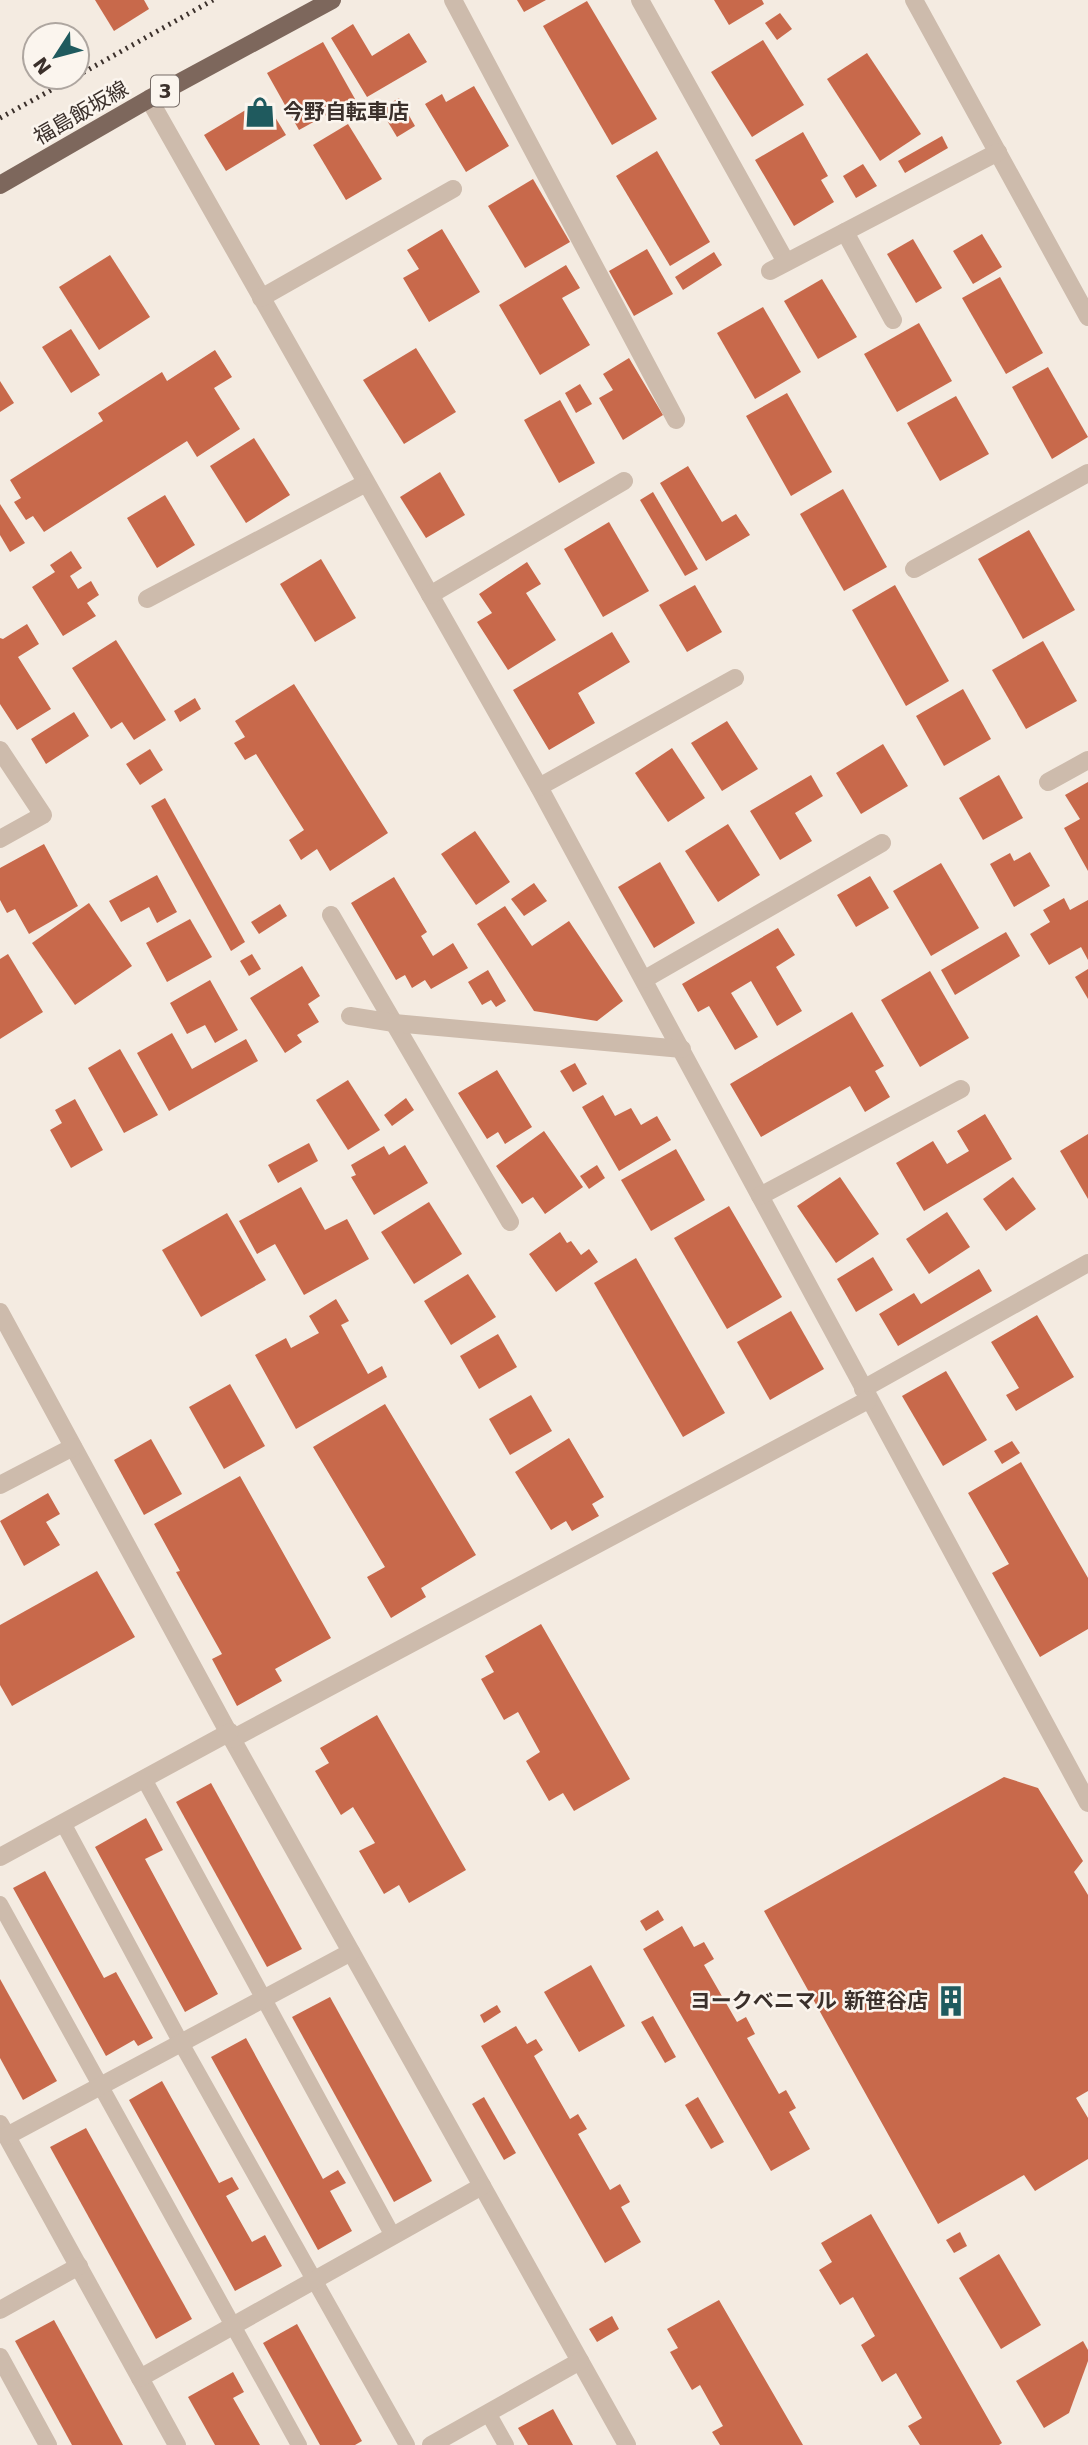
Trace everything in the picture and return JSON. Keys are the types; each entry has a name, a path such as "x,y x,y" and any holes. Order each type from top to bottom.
{"main road":[{"name":"福島飯坂線","path":"0,185 149,99 332,0"}],"street":[{"path":"453,0 676,420"},
{"path":"640,0 786,262"},
{"path":"914,0 1088,317"},
{"path":"149,99 645,979 865,1394 1088,1803"},
{"path":"770,271 998,152"},
{"path":"261,298 453,189"},
{"path":"845,232 893,320"},
{"path":"914,569 1088,473"},
{"path":"430,595 624,481"},
{"path":"147,599 366,483"},
{"path":"539,787 735,678"},
{"path":"0,750 43,816 0,839"},
{"path":"1048,782 1088,760"},
{"path":"645,979 882,843"},
{"path":"331,915 510,1222"},
{"path":"350,1016 394,1023 682,1049"},
{"path":"760,1196 961,1088"},
{"path":"0,1857 144,1779 231,1736 865,1394 1088,1263"},
{"path":"3,1323 627,2445"},
{"path":"0,1485 73,1447"},
{"path":"177,2445 3,2130 101,2086 351,1952"},
{"path":"140,2378 482,2186"},
{"path":"0,2310 79,2266"},
{"path":"0,2357 48,2445"},
{"path":"431,2445 580,2361"}],"lane":[{"path":"144,1779 393,2236"},
{"path":"63,1823 181,2043 407,2445"},
{"path":"0,1904 299,2445"},
{"path":"488,2413 506,2445"}],"building":[{"path":"95,0 144,0 149,9 114,31"},
{"path":"517,0 546,0 524,12"},
{"path":"714,0 762,0 764,4 729,25"},
{"path":"587,1 657,119 612,145 543,26"},
{"path":"780,13 792,29 777,40 765,23"},
{"path":"353,24 372,56 409,33 427,62 367,97 331,38"},
{"path":"763,40 804,105 752,137 711,72"},
{"path":"323,42 355,99 299,130 267,73"},
{"path":"867,53 921,134 880,161 827,79"},
{"path":"474,86 509,146 466,172 425,104 442,94 446,102"},
{"path":"399,98 415,126 397,137 380,109"},
{"path":"264,99 286,135 226,171 204,135"},
{"path":"348,124 382,179 346,200 313,145"},
{"path":"803,132 828,176 821,180 834,202 794,226 755,160"},
{"path":"942,136 948,148 905,173 898,161"},
{"path":"657,151 710,242 670,266 616,176"},
{"path":"863,164 877,186 856,198 843,176"},
{"path":"533,179 570,242 525,268 488,206"},
{"path":"442,229 480,292 429,322 403,278 419,269 407,250"},
{"path":"982,234 1002,267 973,284 953,251"},
{"path":"913,239 942,288 916,303 887,254"},
{"path":"647,249 673,294 634,316 609,271"},
{"path":"714,252 722,265 683,290 675,277"},
{"path":"110,255 150,317 99,350 59,287"},
{"path":"566,265 580,288 562,298 590,345 540,375 499,305"},
{"path":"1000,277 1043,353 1006,374 962,298"},
{"path":"822,279 857,337 818,359 784,301"},
{"path":"763,307 801,372 755,399 717,333"},
{"path":"919,323 952,381 897,412 864,354"},
{"path":"71,329 100,375 71,393 42,347"},
{"path":"416,348 456,412 404,444 363,380"},
{"path":"215,350 232,377 214,388 240,429 197,457 187,441 44,532 33,516 26,520 14,502 21,498 10,480 103,421 98,413 162,372 167,381"},
{"path":"629,358 663,415 623,440 599,398 613,390 603,374"},
{"path":"1048,367 1088,437 1052,459 1012,387"},
{"path":"0,381 14,403 0,412"},
{"path":"580,384 592,404 576,413 565,393"},
{"path":"787,393 832,472 791,496 746,416"},
{"path":"956,396 989,454 940,481 907,423"},
{"path":"560,400 595,463 559,483 524,420"},
{"path":"254,438 290,495 246,523 210,466"},
{"path":"688,466 722,522 736,514 750,535 706,561 660,483"},
{"path":"440,472 465,515 426,538 400,497"},
{"path":"843,489 887,567 844,591 800,514"},
{"path":"653,492 698,569 685,576 640,500"},
{"path":"165,495 195,545 157,568 127,518"},
{"path":"0,504 25,543 10,552 0,535"},
{"path":"609,522 649,591 603,617 564,549"},
{"path":"1029,530 1075,610 1023,639 978,559"},
{"path":"71,551 82,568 70,576 78,589 91,581 99,595 87,603 96,616 63,636 32,587 55,572 50,565"},
{"path":"321,559 356,618 315,642 280,584"},
{"path":"527,562 541,584 526,593 556,640 508,670 477,622 492,613 479,594"},
{"path":"695,585 722,632 687,652 659,605"},
{"path":"895,585 949,681 906,706 852,610"},
{"path":"27,624 39,644 18,657 51,709 17,730 0,704 0,638 3,639"},
{"path":"612,632 630,662 578,693 595,723 549,750 513,690"},
{"path":"116,640 166,720 134,740 122,722 111,729 72,668"},
{"path":"1043,641 1077,701 1026,729 992,670"},
{"path":"294,684 388,833 330,871 317,849 301,860 289,840 304,830 256,754 245,760 234,743 245,737 235,721"},
{"path":"963,689 991,739 944,766 916,716"},
{"path":"195,698 201,709 180,722 174,711"},
{"path":"74,712 89,736 46,764 31,739"},
{"path":"727,721 758,769 722,791 691,743"},
{"path":"883,744 908,786 861,814 836,773"},
{"path":"672,748 705,798 668,822 635,773"},
{"path":"150,749 163,770 140,785 126,764"},
{"path":"811,775 823,796 795,813 812,841 780,860 750,811"},
{"path":"999,775 1023,818 983,840 959,798"},
{"path":"1088,782 1088,871 1064,828 1080,819 1065,795"},
{"path":"165,798 245,942 231,951 151,806"},
{"path":"728,824 760,875 718,902 685,851"},
{"path":"475,831 510,882 476,905 441,854"},
{"path":"44,844 78,906 29,934 15,909 7,913 0,900 0,868"},
{"path":"1030,852 1050,886 1014,907 990,864 1010,853 1014,861"},
{"path":"660,862 695,923 654,948 618,887"},
{"path":"941,863 979,928 931,956 893,891"},
{"path":"157,875 177,912 157,923 149,907 121,922 109,901"},
{"path":"870,876 889,908 856,927 837,895"},
{"path":"394,877 427,932 421,936 433,956 453,943 468,968 431,989 425,980 412,988 405,975 396,980 351,903"},
{"path":"534,883 547,901 524,916 511,899"},
{"path":"1064,898 1070,910 1088,900 1088,960 1081,947 1049,965 1030,934 1050,922 1043,910"},
{"path":"89,903 132,966 75,1005 32,943"},
{"path":"280,904 287,916 259,934 251,922"},
{"path":"505,906 532,946 569,921 623,1001 597,1021 534,1011 477,924"},
{"path":"190,919 212,957 167,982 146,943"},
{"path":"778,928 795,955 776,967 802,1011 777,1026 751,981 731,993 758,1037 735,1050 709,1006 698,1012 682,984"},
{"path":"1006,932 1020,956 955,995 941,970"},
{"path":"8,954 43,1012 0,1039 0,959"},
{"path":"252,954 261,969 249,976 240,961"},
{"path":"302,966 320,996 308,1004 319,1022 297,1035 302,1042 285,1053 250,998"},
{"path":"1088,969 1088,999 1075,977"},
{"path":"488,970 506,1001 496,1007 491,1000 482,1005 468,982"},
{"path":"930,971 969,1038 920,1067 881,1000"},
{"path":"210,980 238,1030 215,1043 205,1025 187,1034 170,1003"},
{"path":"852,1012 884,1066 875,1071 890,1097 865,1112 850,1086 761,1137 730,1084"},
{"path":"172,1033 192,1069 246,1039 258,1061 169,1111 137,1053"},
{"path":"120,1049 158,1115 124,1133 88,1068"},
{"path":"575,1063 587,1084 573,1092 560,1071"},
{"path":"497,1070 532,1127 505,1144 498,1132 487,1139 458,1093"},
{"path":"348,1080 380,1130 348,1150 316,1100"},
{"path":"603,1095 615,1116 631,1108 641,1125 657,1116 671,1140 619,1171 582,1107"},
{"path":"406,1098 414,1110 392,1126 384,1115"},
{"path":"75,1099 103,1150 71,1168 50,1130 62,1123 55,1110"},
{"path":"985,1114 1012,1159 924,1211 896,1163 933,1141 947,1164 969,1151 957,1131"},
{"path":"544,1131 583,1187 545,1214 533,1197 522,1204 496,1166"},
{"path":"1088,1134 1088,1199 1060,1151"},
{"path":"309,1143 318,1161 278,1183 268,1165"},
{"path":"405,1145 428,1183 374,1215 351,1177 356,1175 351,1165 384,1146 389,1155"},
{"path":"676,1149 705,1200 651,1231 621,1180"},
{"path":"597,1165 605,1178 589,1189 580,1176"},
{"path":"840,1177 879,1234 836,1263 797,1206"},
{"path":"1013,1177 1036,1209 1006,1231 983,1199"},
{"path":"301,1187 325,1230 347,1219 369,1259 304,1295 275,1244 257,1254 239,1221"},
{"path":"429,1202 462,1254 414,1284 381,1232"},
{"path":"729,1206 782,1297 727,1329 674,1238"},
{"path":"947,1212 970,1247 929,1274 906,1239"},
{"path":"227,1213 266,1280 201,1317 162,1250"},
{"path":"560,1232 567,1243 571,1241 581,1255 589,1249 598,1262 556,1292 529,1254"},
{"path":"873,1257 893,1290 856,1312 837,1279"},
{"path":"636,1258 725,1413 683,1437 594,1283"},
{"path":"979,1269 992,1291 898,1346 879,1314 914,1293 921,1304"},
{"path":"468,1274 496,1317 451,1345 424,1301"},
{"path":"336,1299 349,1321 341,1325 368,1374 382,1366 387,1377 296,1429 255,1355 286,1338 291,1348 319,1333 309,1316"},
{"path":"791,1311 824,1369 770,1400 737,1342"},
{"path":"1037,1315 1074,1377 1016,1411 1006,1395 1019,1388 991,1342"},
{"path":"498,1334 517,1367 479,1389 460,1356"},
{"path":"946,1371 987,1440 943,1466 902,1396"},
{"path":"230,1384 265,1446 224,1469 189,1407"},
{"path":"531,1395 552,1431 510,1455 489,1419"},
{"path":"385,1404 476,1555 421,1588 426,1597 391,1618 367,1577 385,1567 313,1447"},
{"path":"569,1438 604,1497 592,1504 599,1516 572,1531 566,1521 551,1530 515,1472"},
{"path":"151,1439 182,1494 144,1515 114,1460"},
{"path":"1012,1441 1020,1453 1002,1464 994,1451"},
{"path":"1021,1462 1088,1578 1088,1629 1040,1657 992,1573 1009,1564 968,1493"},
{"path":"240,1476 331,1638 275,1669 282,1681 237,1706 212,1659 222,1654 176,1572 180,1571 154,1524"},
{"path":"48,1493 60,1514 46,1522 60,1545 24,1566 0,1521"},
{"path":"97,1571 135,1637 12,1706 0,1685 0,1625"},
{"path":"541,1624 630,1779 574,1811 563,1793 549,1801 526,1761 540,1752 518,1712 504,1720 481,1679 494,1672 485,1656"},
{"path":"377,1715 466,1870 409,1903 399,1885 384,1894 359,1851 375,1843 353,1807 341,1815 315,1771 329,1763 320,1748"},
{"name":"ヨークベニマル 新笹谷店","path":"1004,1777 1038,1788 1083,1861 1074,1872 1088,1895 1088,2091 1076,2098 1088,2118 1088,2159 1035,2191 1024,2175 938,2224 764,1911"},
{"path":"211,1783 302,1949 267,1967 176,1802"},
{"path":"146,1818 163,1850 145,1859 218,1994 185,2012 95,1847"},
{"path":"45,1871 104,1978 116,1972 153,2038 138,2046 134,2040 106,2056 13,1888"},
{"path":"658,1910 664,1920 646,1931 640,1921"},
{"path":"682,1926 694,1947 704,1942 714,1959 704,1965 737,2022 746,2017 755,2034 747,2038 779,2094 786,2090 796,2108 789,2112 810,2149 771,2171 643,1949"},
{"path":"591,1965 625,2026 579,2052 544,1992"},
{"path":"0,1979 57,2081 23,2100 0,2058"},
{"path":"330,1997 432,2181 394,2202 292,2017"},
{"path":"497,2005 501,2012 484,2023 480,2015"},
{"path":"653,2016 676,2057 665,2063 641,2022"},
{"path":"516,2026 527,2044 536,2039 543,2050 534,2056 570,2119 578,2114 587,2129 578,2134 610,2190 620,2184 630,2202 621,2207 641,2242 605,2263 481,2046"},
{"path":"246,2038 323,2179 338,2170 346,2183 330,2191 352,2231 318,2250 211,2057"},
{"path":"162,2081 219,2183 232,2177 239,2189 226,2196 252,2242 265,2235 282,2266 235,2291 129,2100"},
{"path":"484,2097 516,2153 504,2160 472,2104"},
{"path":"698,2097 724,2142 711,2149 685,2105"},
{"path":"86,2128 192,2319 156,2339 50,2147"},
{"path":"871,2214 1002,2443 999,2445 920,2445 908,2426 922,2418 896,2373 882,2382 861,2345 875,2336 853,2297 840,2305 819,2270 832,2262 821,2243"},
{"path":"960,2232 967,2246 954,2253 946,2240"},
{"path":"999,2254 1041,2325 1001,2349 959,2278"},
{"path":"719,2300 803,2445 720,2445 712,2432 723,2426 700,2385 692,2390 670,2352 678,2348 667,2329"},
{"path":"612,2316 619,2329 597,2342 589,2329"},
{"path":"54,2320 123,2445 72,2445 15,2341"},
{"path":"297,2324 362,2441 355,2445 320,2445 263,2343"},
{"path":"1083,2341 1088,2350 1088,2361 1069,2413 1044,2428 1016,2381"},
{"path":"233,2372 244,2392 233,2398 260,2445 215,2445 188,2397"},
{"path":"553,2409 573,2445 528,2445 518,2428"}],"railway":[{"path":"91,68 213,0"},
{"path":"0,118 49,91"}],"place":[{"name":"今野自転車店","path":"260,112"},
{"name":"ヨークベニマル 新笹谷店","path":"951,2001"}]}
